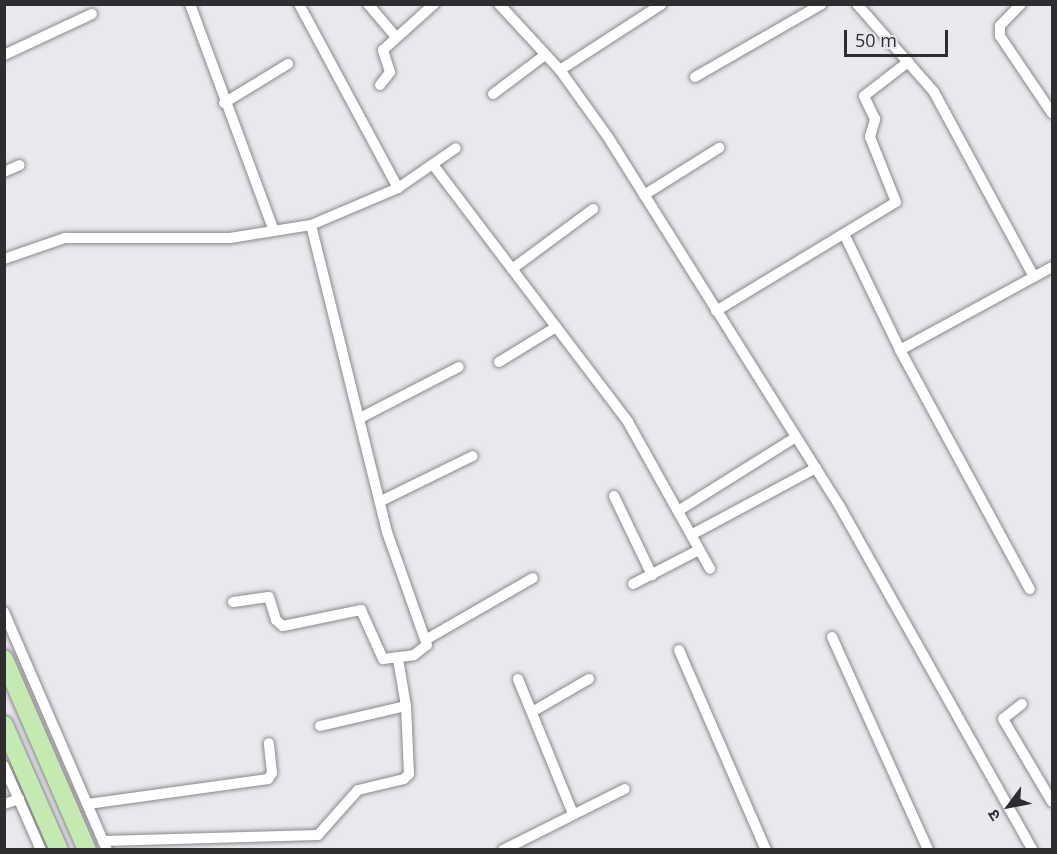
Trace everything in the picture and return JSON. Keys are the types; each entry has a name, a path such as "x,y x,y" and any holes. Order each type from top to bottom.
{"highway":[{"path":"4,659 53,769 99,847"},
{"path":"4,725 60,849"},
{"path":"29,780 53,769"}],"street":[{"path":"190,4 224,103 274,231"},
{"path":"299,4 398,188"},
{"path":"368,4 396,38"},
{"path":"380,85 390,72 381,53 434,4"},
{"path":"499,4 560,70 644,195 816,468 1033,849"},
{"path":"560,70 662,4"},
{"path":"695,77 822,4"},
{"path":"858,4 942,105 1034,277"},
{"path":"1021,4 1000,26 1000,36 1053,113"},
{"path":"4,55 92,14"},
{"path":"493,94 545,55"},
{"path":"716,311 844,236 896,202 870,137 875,119 864,96 908,62"},
{"path":"224,103 288,64"},
{"path":"4,259 65,238 197,239 311,225 398,188 434,166 456,148"},
{"path":"644,195 719,148"},
{"path":"4,172 20,165"},
{"path":"434,166 628,422 710,569"},
{"path":"512,269 593,209"},
{"path":"311,225 391,546 427,639"},
{"path":"844,236 900,350 1030,589"},
{"path":"900,350 1053,267"},
{"path":"499,362 556,327"},
{"path":"360,418 459,368"},
{"path":"678,511 796,437"},
{"path":"381,501 473,456"},
{"path":"691,535 816,468"},
{"path":"614,496 652,575"},
{"path":"633,584 699,550"},
{"path":"233,602 268,597 276,620 283,626 361,610 366,616 380,658 398,659 421,652 427,639 533,578"},
{"path":"4,612 88,804 99,847 318,835 358,790 404,779 409,774 406,706 398,659"},
{"path":"832,637 928,849"},
{"path":"680,650 766,849"},
{"path":"518,679 573,814"},
{"path":"532,712 589,679"},
{"path":"1022,704 1003,719 1053,802"},
{"path":"320,726 406,706"},
{"path":"88,804 268,779 272,774 269,743"},
{"path":"4,766 41,849"},
{"path":"502,849 625,789"},
{"path":"4,804 19,799"}]}
